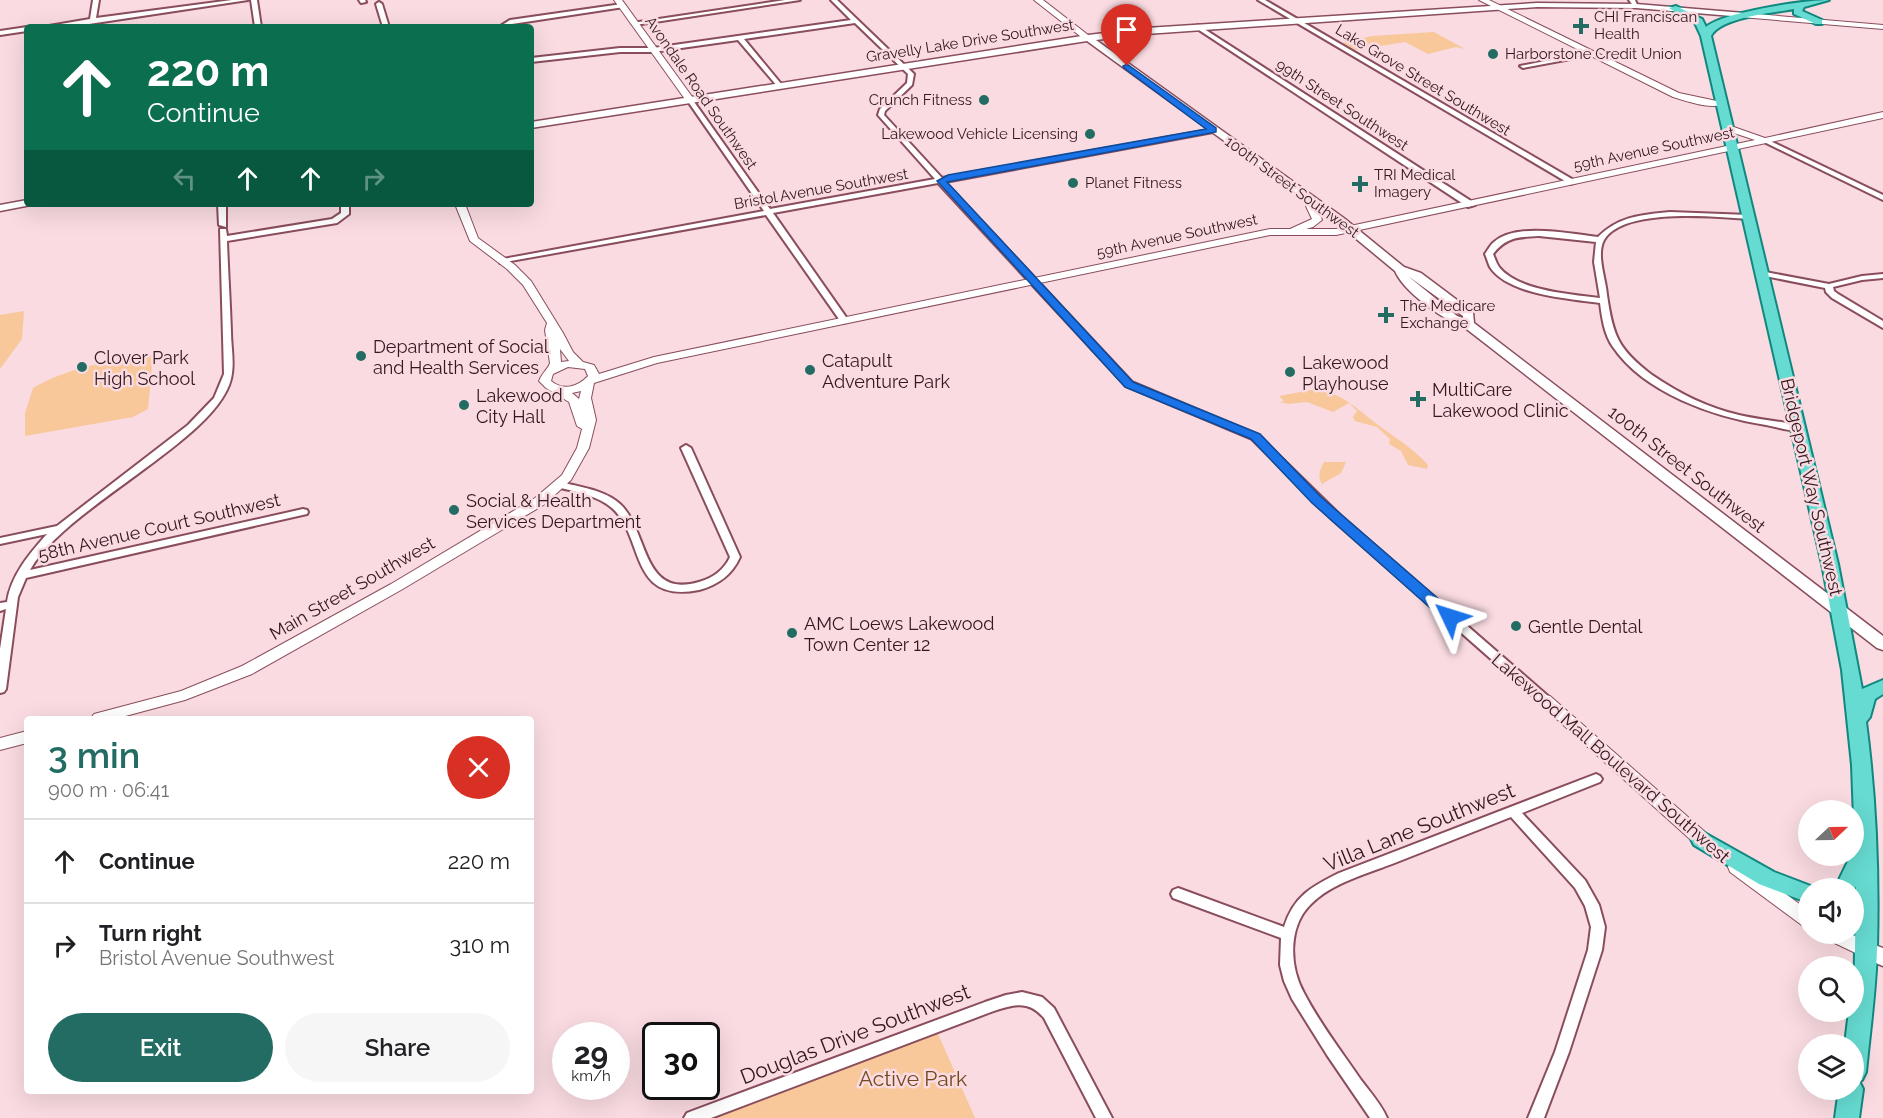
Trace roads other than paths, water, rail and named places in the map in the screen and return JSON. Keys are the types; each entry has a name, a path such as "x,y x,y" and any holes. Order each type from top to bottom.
{"main road":[{"path":"1706,36 1708,30 1716,23 1744,15 1825,0"},
{"name":"Gravelly Lake Drive Southwest","path":"534,125 1088,38 1198,27 1495,6 1634,3 1744,15"},
{"path":"1801,4 1797,12 1820,22"},
{"path":"1673,9 1699,21 1706,36"},
{"name":"Bridgeport Way Southwest","path":"1706,36 1841,612 1858,730 1874,954 1860,1034"},
{"name":"100th Street Southwest","path":"1088,38 1312,200 1400,269 1404,279 1453,319 1468,324 1883,644"},
{"path":"0,208 24,204"},
{"path":"1858,730 1867,695 1883,686"},
{"path":"1701,839 1754,872 1779,885 1798,891"},
{"path":"1850,878 1866,846"},
{"path":"1847,1118 1849,1100"}],"street":[{"path":"93,21 96,0"},
{"path":"174,0 176,9"},
{"path":"70,24 245,0"},
{"path":"254,0 258,24"},
{"path":"635,23 797,0"},
{"path":"834,0 904,66"},
{"path":"1038,0 1044,0"},
{"name":"100th Street Southwest","path":"1038,0 1088,38"},
{"name":"Lake Grove Street Southwest","path":"1262,0 1572,182"},
{"path":"1483,0 1676,95 1697,101 1722,103"},
{"path":"507,24 620,3"},
{"name":"Avondale Road Southwest","path":"620,3 844,320"},
{"path":"379,4 385,24"},
{"name":"Gravelly Lake Drive Southwest","path":"1744,15 1883,27"},
{"path":"86,24 93,21"},
{"path":"534,60 620,50 653,50 856,21"},
{"name":"99th Street Southwest","path":"1198,27 1471,205"},
{"path":"0,33 24,29"},
{"path":"739,37 780,86"},
{"path":"1523,66 1590,54"},
{"name":"Lakewood Mall Boulevard Southwest","path":"904,66 911,74 912,80 882,110 881,115 1129,384 1255,437 1337,518 1701,839 1798,913"},
{"name":"59th Avenue Southwest","path":"559,390 574,389 654,360 844,320 1270,232 1308,234 1351,230 1883,115"},
{"path":"1728,128 1764,140 1883,198"},
{"name":"Bristol Avenue Southwest","path":"503,261 1213,130"},
{"path":"1270,232 1303,228 1314,223 1317,218 1311,206 1312,200"},
{"path":"0,688 12,604 22,575 38,550 58,528 191,428 210,410 223,391 228,374 229,344 222,207"},
{"path":"223,232 334,221 345,213 345,207"},
{"path":"461,207 474,239 503,261 533,291 551,325 558,333 567,354 584,365"},
{"path":"1604,301 1541,291 1520,284 1498,271 1490,260 1489,254 1500,241 1524,234 1600,240 1621,225 1646,217 1704,214 1749,217"},
{"path":"1600,240 1598,256 1604,301 1609,326 1618,349 1643,371 1696,406 1731,418 1799,428"},
{"path":"1763,273 1829,286 1855,279 1883,276"},
{"path":"1829,286 1828,288 1835,296 1883,325"},
{"path":"551,325 549,336 556,362 554,368 545,376 545,381 552,388 574,400 586,436"},
{"name":"59th Avenue Southwest","path":"554,368 566,364 584,365 654,360"},
{"name":"Main Street Southwest","path":"106,716 185,695 247,670 396,587 518,515 560,485 573,467 590,420 585,398 595,373 584,365"},
{"path":"560,485 597,495 621,511 633,533 644,562 662,584 680,588 703,584 723,575 733,564 735,557 686,448"},
{"name":"58th Avenue Court Southwest","path":"22,575 303,512"},
{"path":"0,541 58,528"},
{"path":"0,607 12,604"},
{"path":"0,744 24,738"},
{"name":"Villa Lane Southwest","path":"1379,1118 1317,1028 1293,986 1287,964 1289,935 1299,908 1319,890 1367,868 1596,779"},
{"path":"1513,811 1580,884 1592,905 1598,927 1595,950 1562,1052 1536,1118"},
{"path":"1178,894 1289,935"},
{"path":"1853,944 1874,954"},
{"name":"Douglas Drive Southwest","path":"692,1118 990,1006 1018,998 1034,1000 1045,1007 1054,1020 1104,1118"}],"place":[{"name":"CHI Franciscan Health","path":"1581,26"},
{"name":"Harborstone Credit Union","path":"1493,54"},
{"name":"Crunch Fitness","path":"984,100"},
{"name":"Lakewood Vehicle Licensing","path":"1090,134"},
{"name":"Planet Fitness","path":"1073,183"},
{"name":"TRI Medical Imagery","path":"1360,184"},
{"name":"The Medicare Exchange","path":"1386,315"},
{"name":"Department of Social and Health Services","path":"361,356"},
{"name":"Clover Park High School","path":"82,367"},
{"name":"Catapult Adventure Park","path":"810,370"},
{"name":"Lakewood Playhouse","path":"1290,372"},
{"name":"MultiCare Lakewood Clinic","path":"1418,399"},
{"name":"Lakewood City Hall","path":"464,405"},
{"name":"Social & Health Services Department","path":"454,510"},
{"name":"Gentle Dental","path":"1516,626"},
{"name":"AMC Loews Lakewood Town Center 12","path":"792,633"}],"park label":[{"name":"Active Park","path":"913,1078"}]}
